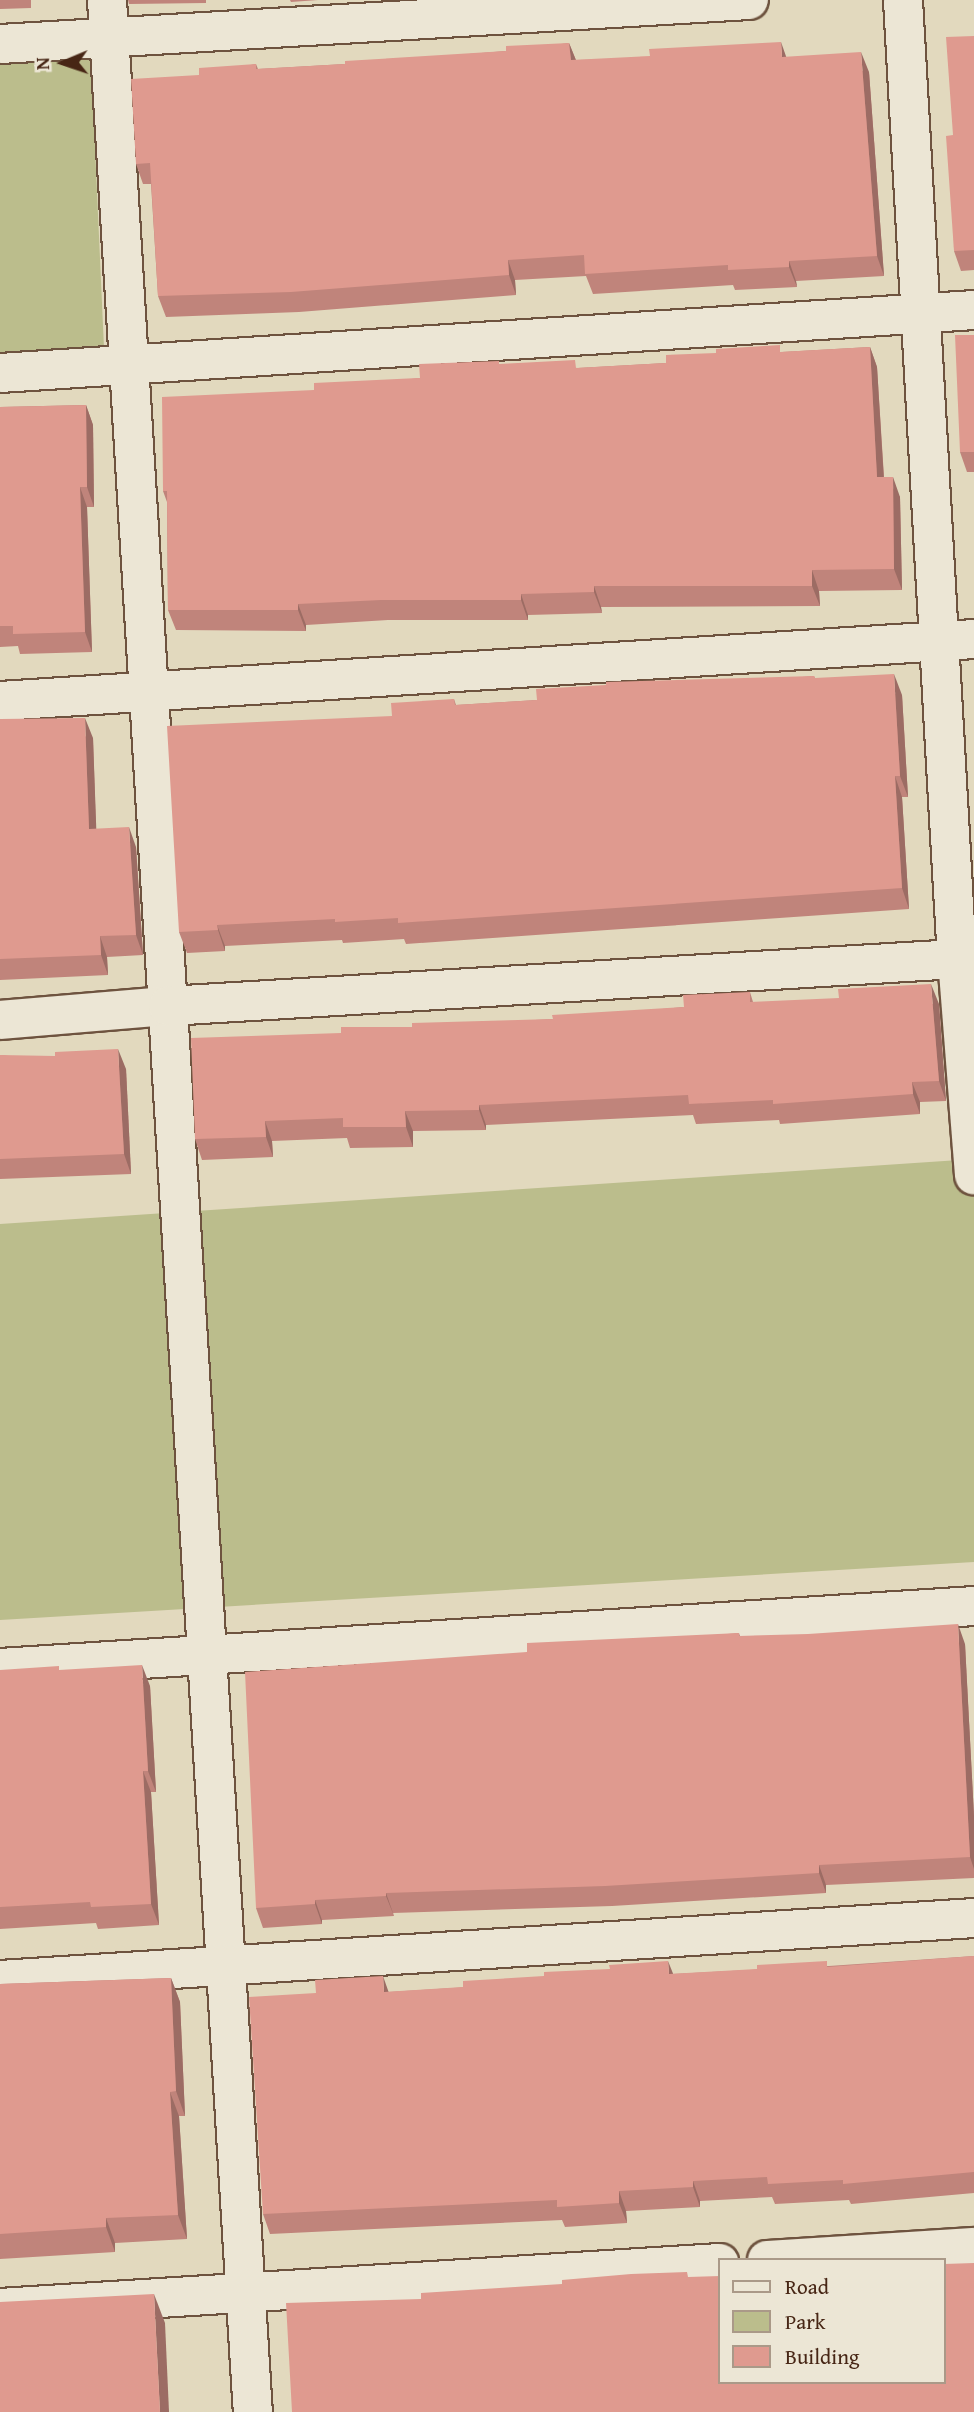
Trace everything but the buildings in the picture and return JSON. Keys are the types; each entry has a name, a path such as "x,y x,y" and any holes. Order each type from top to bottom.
{"street":[{"path":"107,0 253,2412"},
{"path":"0,44 749,0"},
{"path":"903,0 920,313 956,640 974,1175"},
{"path":"0,373 974,310"},
{"path":"0,701 956,640"},
{"path":"0,1020 168,1006 966,958"},
{"path":"0,1668 974,1606"},
{"path":"0,1980 974,1918"},
{"path":"799,2258 974,2247"},
{"path":"0,2308 718,2263"}],"green space":[{"path":"91,58 104,348 0,354 0,63"},
{"path":"974,1159 974,1562 0,1620 0,1224"}]}
